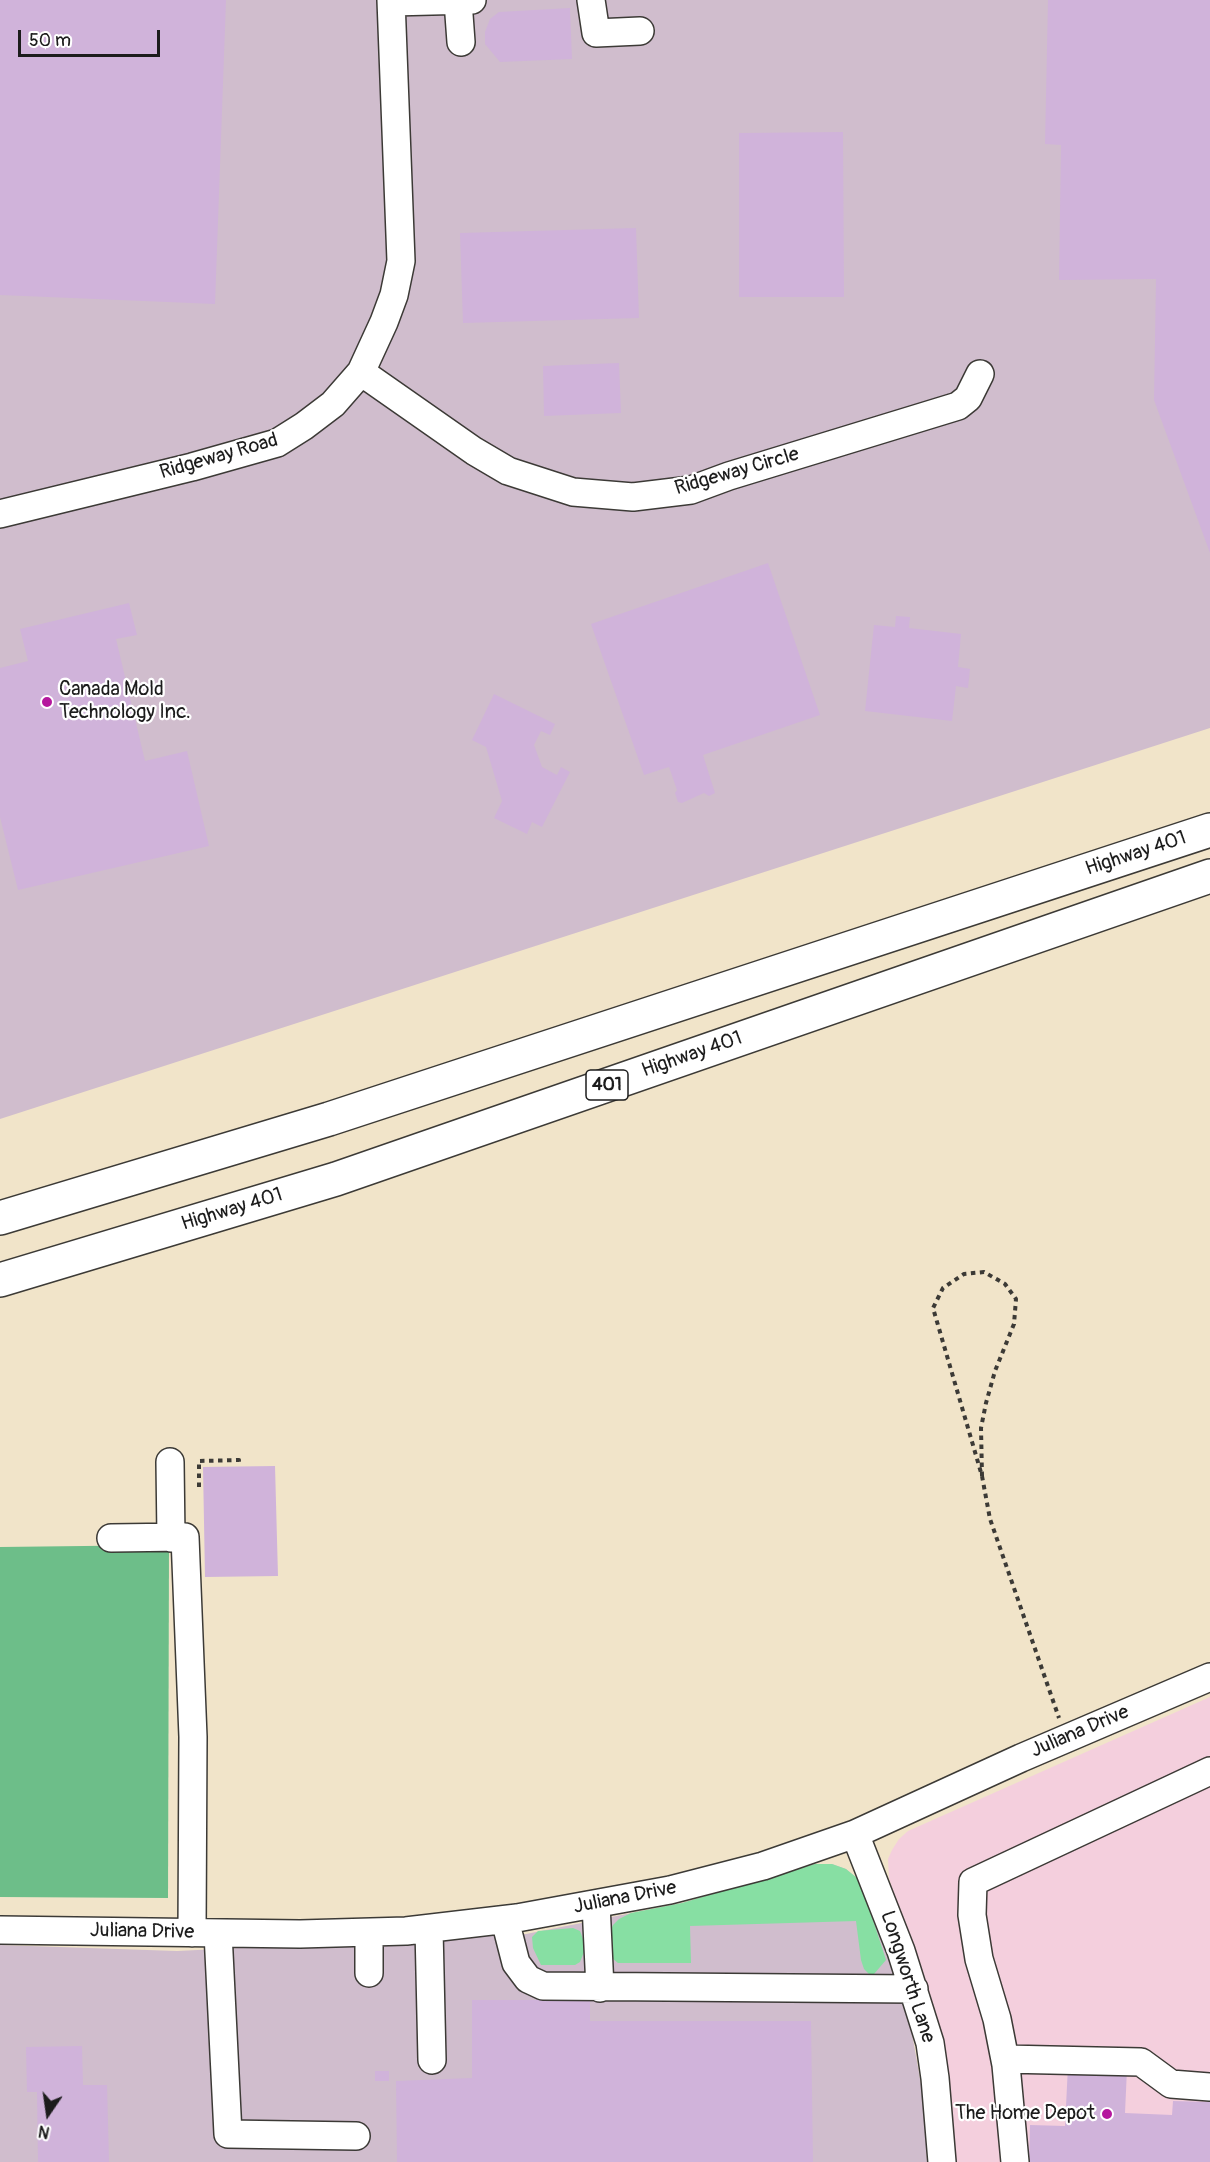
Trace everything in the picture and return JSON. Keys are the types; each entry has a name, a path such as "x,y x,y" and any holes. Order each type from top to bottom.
{"highway":[{"name":"Highway 401","path":"0,1218 329,1119 1210,830"},
{"name":"Highway 401","path":"0,1280 336,1179 1210,876"}],"street":[{"path":"591,0 596,33 640,31"},
{"path":"392,1 465,1 461,42"},
{"name":"Ridgeway Road","path":"0,514 192,467 277,443 333,404 361,372 394,295 401,261 392,1"},
{"name":"Ridgeway Circle","path":"361,372 474,451 508,471 573,492 633,497 691,490 729,476 958,405 968,398 980,374"},
{"path":"170,1462 171,1538"},
{"path":"111,1538 185,1537 193,1737 205,1933 228,2134 356,2136"},
{"name":"Juliana Drive","path":"0,1930 369,1933 429,1929 505,1920 718,1879 855,1834 1066,1738 1210,1677"},
{"path":"1015,2162 1005,2059 997,2019 979,1959 972,1915 973,1882 1210,1771"},
{"name":"Longworth Lane","path":"855,1834 901,1951 930,2043 942,2162"},
{"path":"596,1904 600,1988"},
{"path":"505,1920 516,1963 528,1979 543,1986 914,1989"},
{"path":"429,1929 432,2060"},
{"path":"369,1933 369,1974"},
{"path":"1005,2059 1141,2062 1172,2084 1210,2087"}],"path":[{"path":"982,1476 981,1428 995,1371 1014,1324 1016,1299 1005,1284 984,1272 964,1274 957,1278 943,1288 933,1308 982,1476 990,1519 1066,1738"},
{"path":"199,1487 199,1461 239,1460 238,1464"}],"shaded area":[{"path":"0,0 1210,0 1210,728 0,1119"},
{"path":"1210,1697 1210,2162 949,2162 926,2002 889,1878 888,1859 892,1850 908,1831"},
{"path":"815,1864 832,1864 846,1869 857,1878 888,1957 911,2028 924,2101 927,2162 0,2162 0,1945 177,1951 526,1934 682,1903"}],"green space":[{"path":"169,1545 168,1898 0,1897 0,1547"},
{"path":"815,1864 832,1864 846,1869 857,1878 862,1886 886,1960 874,1974 870,1975 864,1969 856,1921 690,1926 691,1963 618,1963 612,1958 610,1932 619,1919 631,1913 682,1903"},
{"path":"573,1928 580,1931 586,1947 580,1962 575,1965 541,1965 533,1948 532,1937 538,1931"}],"building":[{"path":"0,0 226,0 215,304 0,295"},
{"path":"1048,0 1210,0 1210,553 1154,400 1156,279 1059,280 1061,145 1045,144"},
{"path":"570,8 572,59 500,62 485,44 485,32 490,19 499,12"},
{"path":"843,132 844,297 739,297 739,133"},
{"path":"636,228 639,318 463,323 460,233"},
{"path":"619,363 621,413 544,416 543,366"},
{"path":"768,563 820,715 703,755 715,793 709,796 704,793 682,803 678,802 675,793 677,790 669,767 644,775 591,624"},
{"path":"129,603 137,635 116,639 145,761 187,751 209,846 18,890 0,817 0,668 28,661 20,629"},
{"path":"896,616 910,617 909,628 961,634 958,667 970,669 968,688 956,686 952,721 865,711 874,625 895,627"},
{"path":"494,694 555,724 550,735 541,731 534,745 542,767 557,775 561,767 570,772 542,827 532,822 527,834 494,818 502,801 486,747 472,740"},
{"path":"275,1466 278,1576 205,1577 203,1467"},
{"path":"472,2000 590,2000 590,2021 811,2021 813,2162 397,2162 396,2081 472,2078"},
{"path":"82,2046 83,2085 107,2085 109,2162 38,2162 37,2092 27,2092 26,2047"},
{"name":"The Home Depot","path":"1068,2066 1127,2069 1125,2113 1172,2115 1173,2101 1210,2102 1210,2162 1029,2162 1030,2125 1065,2126"},
{"path":"375,2071 389,2071 389,2081 375,2081"}],"place":[{"name":"Canada Mold Technology Inc.","path":"47,702"},
{"name":"The Home Depot","path":"1107,2114"}]}
